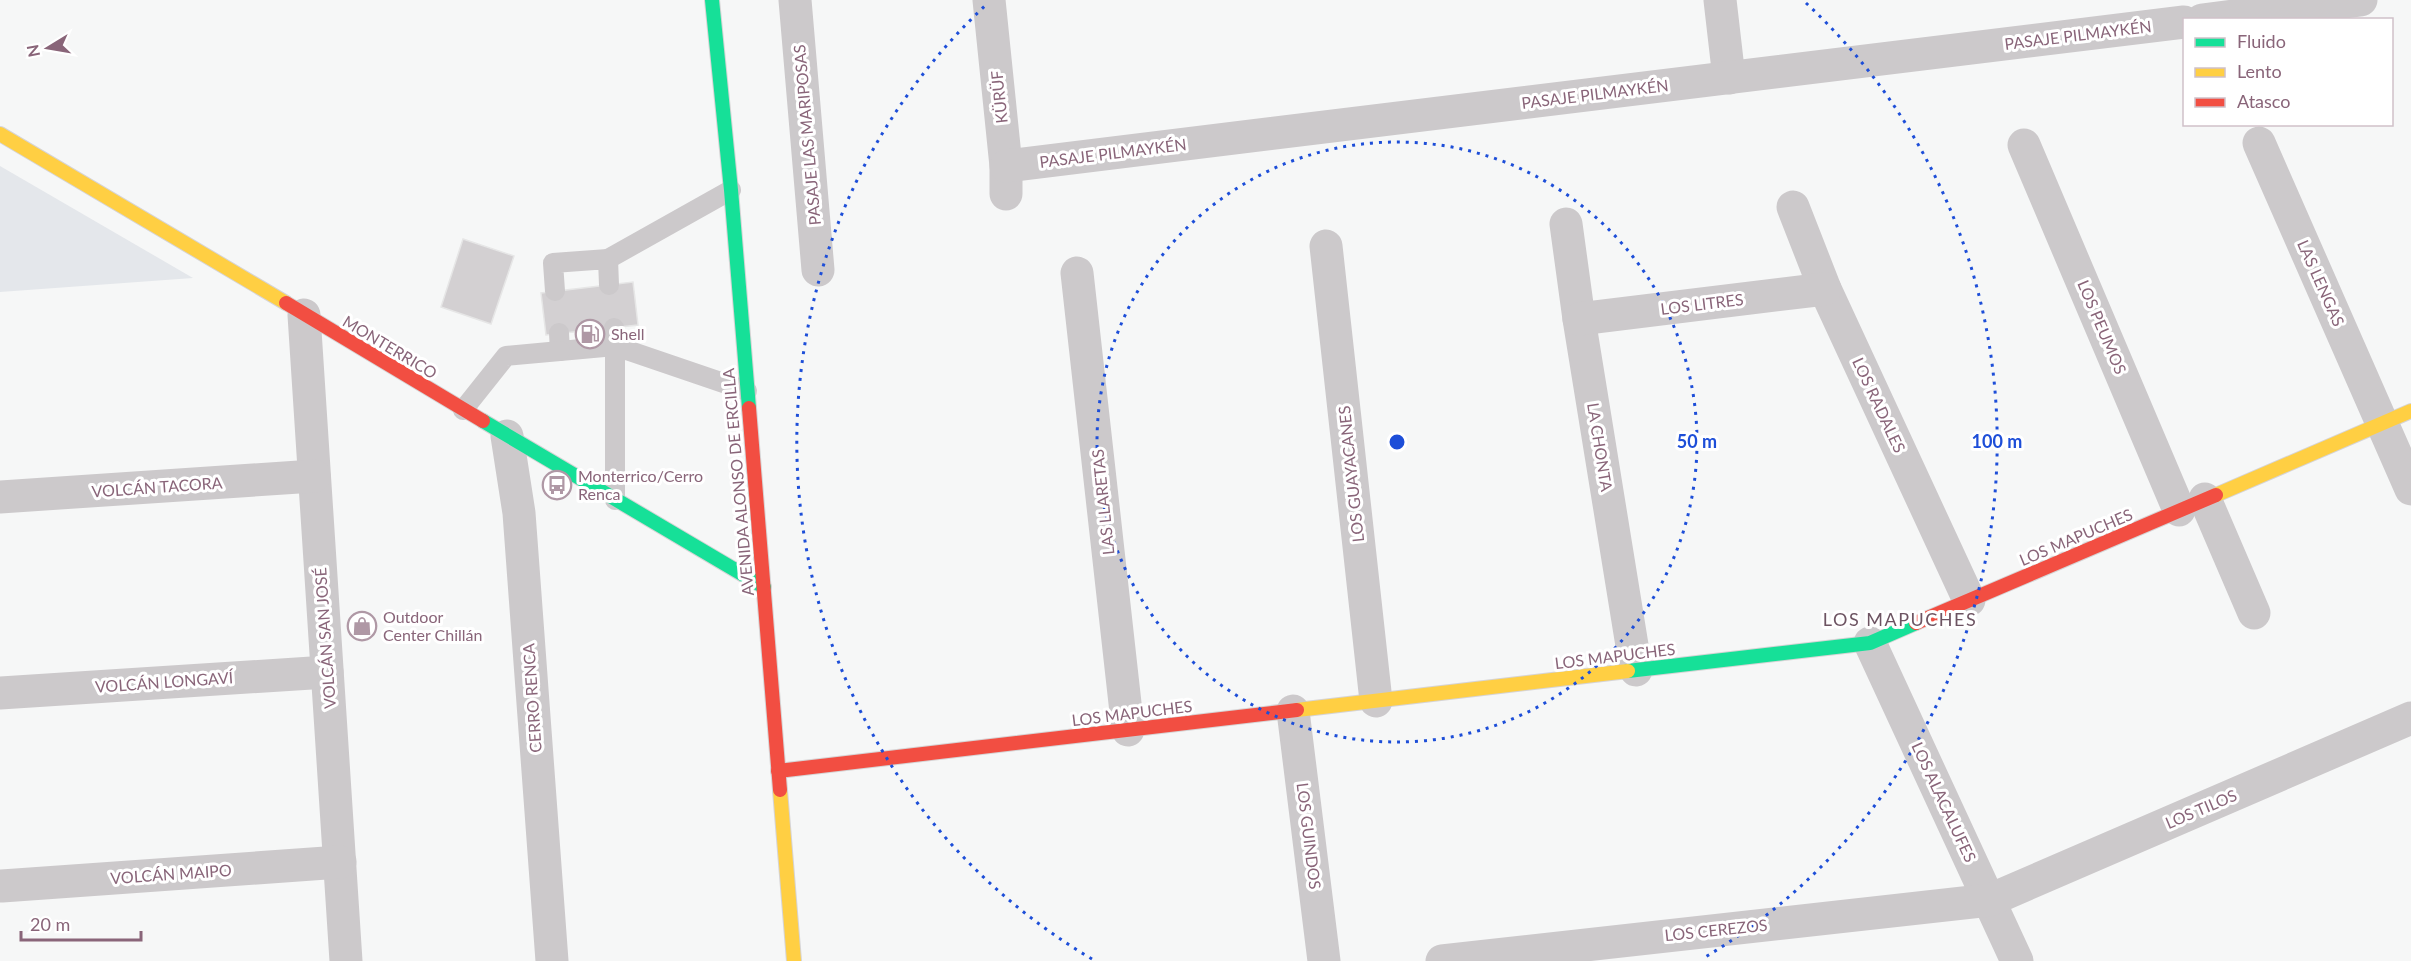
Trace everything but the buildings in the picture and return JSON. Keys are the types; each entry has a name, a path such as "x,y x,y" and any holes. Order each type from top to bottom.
{"street":[{"name":"AVENIDA ALONSO DE ERCILLA","path":"712,0 731,189 794,961"},
{"name":"PASAJE LAS MARIPOSAS","path":"795,0 819,270"},
{"name":"KÜRÜF","path":"989,0 1006,180"},
{"path":"1720,0 1729,78"},
{"path":"2218,18 2361,0"},
{"name":"PASAJE PILMAYKÉN","path":"1006,180 1729,78 2183,22"},
{"name":"MONTERRICO","path":"0,134 764,587"},
{"name":"LAS LENGAS","path":"2259,143 2396,417 2411,489"},
{"name":"LOS PEUMOS","path":"2024,145 2192,505 2254,614"},
{"name":"LOS RADALES","path":"1793,207 1825,289 1969,600"},
{"name":"LA CHONTA","path":"1566,224 1579,319 1636,670"},
{"name":"LOS GUAYACANES","path":"1326,246 1376,701"},
{"name":"LAS LLARETAS","path":"1077,273 1128,730"},
{"name":"LOS LITRES","path":"1579,319 1825,289"},
{"name":"VOLCÁN SAN JOSÉ","path":"304,315 346,961"},
{"name":"LOS MAPUCHES","path":"778,771 1870,643 2396,417"},
{"name":"CERRO RENCA","path":"507,436 519,513 552,961"},
{"name":"VOLCÁN TACORA","path":"0,497 314,476"},
{"name":"LOS ALACALUFES","path":"1870,643 2017,961"},
{"name":"VOLCÁN LONGAVÍ","path":"0,693 327,672"},
{"name":"LOS GUINDOS","path":"1293,711 1324,961"},
{"name":"LOS TILOS","path":"1990,900 2411,718"},
{"name":"VOLCÁN MAIPO","path":"2,886 340,862"},
{"name":"LOS CEREZOS","path":"1442,961 1516,957 1990,900"}],"lane":[{"path":"555,291 553,263 608,259 731,189"},
{"path":"608,259 609,285"},
{"path":"614,337 615,500"},
{"path":"464,410 506,356 560,342 614,337 747,391"}],"shaded area":[{"path":"0,166 193,278 0,292"}],"traffic: fast":[{"path":"712,0 749,408"},
{"path":"483,421 764,587"},
{"path":"1628,671 1870,643 1916,623"}],"traffic: slow":[{"path":"0,134 286,303"},
{"path":"2216,495 2411,411"},
{"path":"1297,710 1628,671"},
{"path":"780,790 794,961"}],"traffic: jam":[{"path":"286,303 483,421"},
{"path":"749,408 780,790"},
{"path":"1916,623 2216,495"},
{"path":"778,771 1297,710"}],"place":[{"name":"Shell","path":"590,334"},
{"name":"Monterrico/Cerro Renca","path":"557,485"},
{"name":"Outdoor Center Chillán","path":"362,626"}],"district":[{"name":"LOS MAPUCHES","path":"1900,620"}]}
